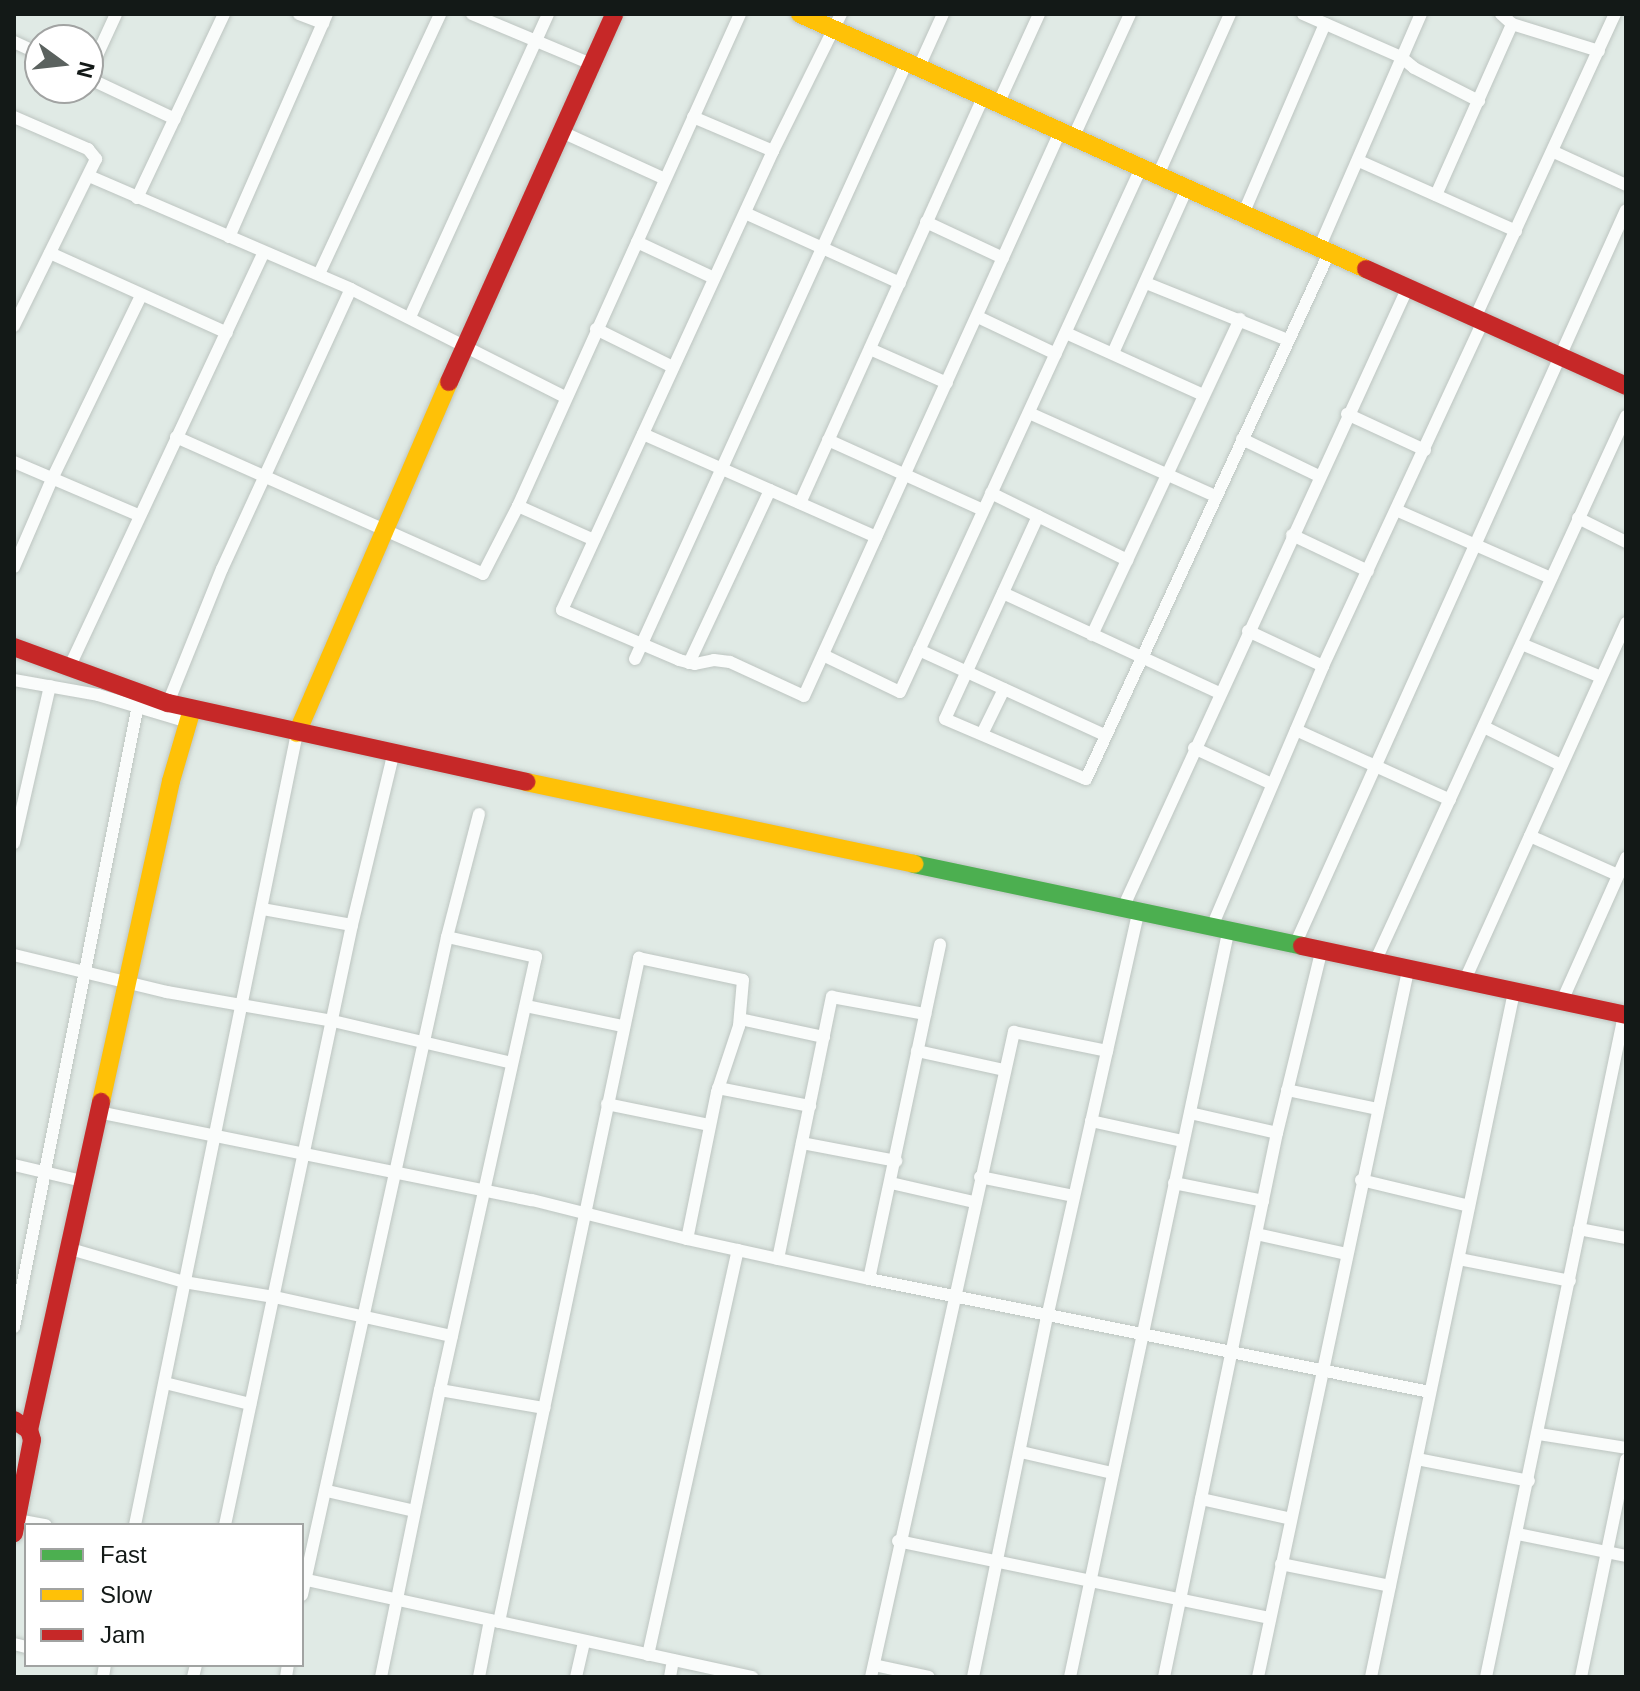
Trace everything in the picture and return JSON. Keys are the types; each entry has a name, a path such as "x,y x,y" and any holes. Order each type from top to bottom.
{"street":[{"path":"104,41 116,14"},
{"path":"137,198 224,14"},
{"path":"229,237 325,19 299,14"},
{"path":"319,274 440,14"},
{"path":"472,14 591,64"},
{"path":"410,317 548,14"},
{"path":"135,1523 297,733 383,528 614,14"},
{"path":"176,437 265,474 483,574 518,506 740,14"},
{"path":"800,14 837,22 912,66 1244,212 1626,386"},
{"path":"635,659 820,248 912,66 943,14"},
{"path":"800,503 926,222 1039,14"},
{"path":"837,22 773,151 562,610 689,663 730,662 804,696 1003,258 1130,14"},
{"path":"823,655 900,692 1066,333 1230,14"},
{"path":"1303,14 1404,59 1414,68 1479,101"},
{"path":"1038,516 945,719 1086,779 1288,340 1421,14"},
{"path":"1501,14 1512,24 1599,51"},
{"path":"1070,1677 1190,1113 1219,931 1272,784 1323,666 1425,450 1516,231 1615,14"},
{"path":"1244,212 1325,24"},
{"path":"1436,195 1512,24"},
{"path":"104,84 175,119"},
{"path":"14,117 88,149 96,159 14,326"},
{"path":"693,117 773,151"},
{"path":"562,132 665,179"},
{"path":"1554,152 1626,185"},
{"path":"1359,161 1516,231"},
{"path":"89,176 319,274 565,397"},
{"path":"1113,353 1187,188"},
{"path":"1294,947 1373,767 1477,546 1558,355 1626,210"},
{"path":"745,213 900,283"},
{"path":"926,222 1003,258"},
{"path":"637,242 714,278"},
{"path":"69,668 138,515 264,252"},
{"path":"50,253 227,333"},
{"path":"1146,283 1288,340"},
{"path":"973,1677 1073,1196 1107,1051 1130,911 1194,748 1408,287"},
{"path":"168,703 222,569 351,289"},
{"path":"14,567 52,479 141,296"},
{"path":"978,317 1056,354"},
{"path":"1092,635 1240,319"},
{"path":"596,329 673,367"},
{"path":"1066,333 1203,395"},
{"path":"870,349 947,383"},
{"path":"1029,413 1215,496"},
{"path":"1347,414 1425,450"},
{"path":"1374,964 1524,645 1551,578 1626,416"},
{"path":"643,434 876,537"},
{"path":"1242,439 1319,476"},
{"path":"828,440 983,510"},
{"path":"14,462 138,515"},
{"path":"689,663 770,490"},
{"path":"991,493 1127,560"},
{"path":"518,506 594,540"},
{"path":"1396,510 1551,578"},
{"path":"1578,518 1626,542"},
{"path":"1292,535 1368,571"},
{"path":"1003,593 1219,693"},
{"path":"1464,982 1626,623"},
{"path":"1248,631 1323,666"},
{"path":"1524,645 1601,677"},
{"path":"14,647 168,703 190,715"},
{"path":"919,650 1105,735"},
{"path":"14,680 297,733 1321,953 1625,1015 1486,1677"},
{"path":"14,843 50,686"},
{"path":"982,734 1004,689"},
{"path":"14,1327 138,705"},
{"path":"16,1526 30,1464 32,1440 22,1425 67,1248 126,981 190,715"},
{"path":"1484,727 1561,765"},
{"path":"1296,730 1450,800"},
{"path":"1194,748 1272,784"},
{"path":"225,1523 307,1152 352,925 393,755"},
{"path":"479,814 447,937 327,1491 304,1579 752,1677"},
{"path":"1530,836 1618,875"},
{"path":"1562,1001 1626,858"},
{"path":"262,909 352,925"},
{"path":"381,1677 440,1390 487,1191 536,957 447,937"},
{"path":"869,1279 940,944"},
{"path":"1164,1677 1277,1133 1321,953"},
{"path":"14,955 184,995 241,1002 333,1021 512,1063"},
{"path":"479,1677 544,1408 639,958 743,980 740,1019 709,1125 687,1239"},
{"path":"1258,1677 1361,1180 1408,971"},
{"path":"1371,1677 1514,992"},
{"path":"778,1259 832,997 925,1014"},
{"path":"526,1006 623,1026"},
{"path":"740,1019 824,1037"},
{"path":"929,1677 872,1671 898,1541 1014,1032 1107,1051"},
{"path":"917,1051 1004,1070"},
{"path":"718,1088 810,1106"},
{"path":"1287,1090 1377,1109"},
{"path":"607,1104 709,1125"},
{"path":"98,1112 307,1152 869,1279 1430,1392"},
{"path":"1190,1113 1277,1133"},
{"path":"1091,1121 1183,1141"},
{"path":"802,1143 896,1161"},
{"path":"14,1165 82,1181"},
{"path":"980,1177 1073,1196"},
{"path":"1361,1180 1469,1206"},
{"path":"891,1183 974,1202"},
{"path":"1174,1183 1263,1201"},
{"path":"1579,1229 1626,1238"},
{"path":"1256,1234 1346,1254"},
{"path":"67,1248 184,1282 274,1297 452,1336"},
{"path":"648,1655 738,1250"},
{"path":"1459,1259 1570,1281"},
{"path":"165,1383 250,1404"},
{"path":"440,1390 544,1408"},
{"path":"1539,1434 1626,1448"},
{"path":"1021,1452 1112,1473"},
{"path":"1417,1459 1529,1481"},
{"path":"1581,1677 1626,1460"},
{"path":"327,1491 414,1511"},
{"path":"1201,1499 1291,1519"},
{"path":"1518,1534 1626,1556"},
{"path":"898,1541 1270,1618"},
{"path":"1281,1564 1390,1586"},
{"path":"576,1677 584,1641"},
{"path":"670,1677 673,1660"}],"traffic: fast":[{"path":"914,864 1302,946"}],"traffic: slow":[{"path":"800,14 1366,269"},
{"path":"297,733 449,382"},
{"path":"101,1102 171,781 192,709"},
{"path":"526,782 914,864"}],"traffic: jam":[{"path":"449,382 614,14"},
{"path":"1366,269 1626,386"},
{"path":"14,647 168,703 526,782"},
{"path":"1302,946 1626,1015"},
{"path":"29,1430 101,1102"},
{"path":"14,1420 29,1430 32,1440 14,1533"}]}
